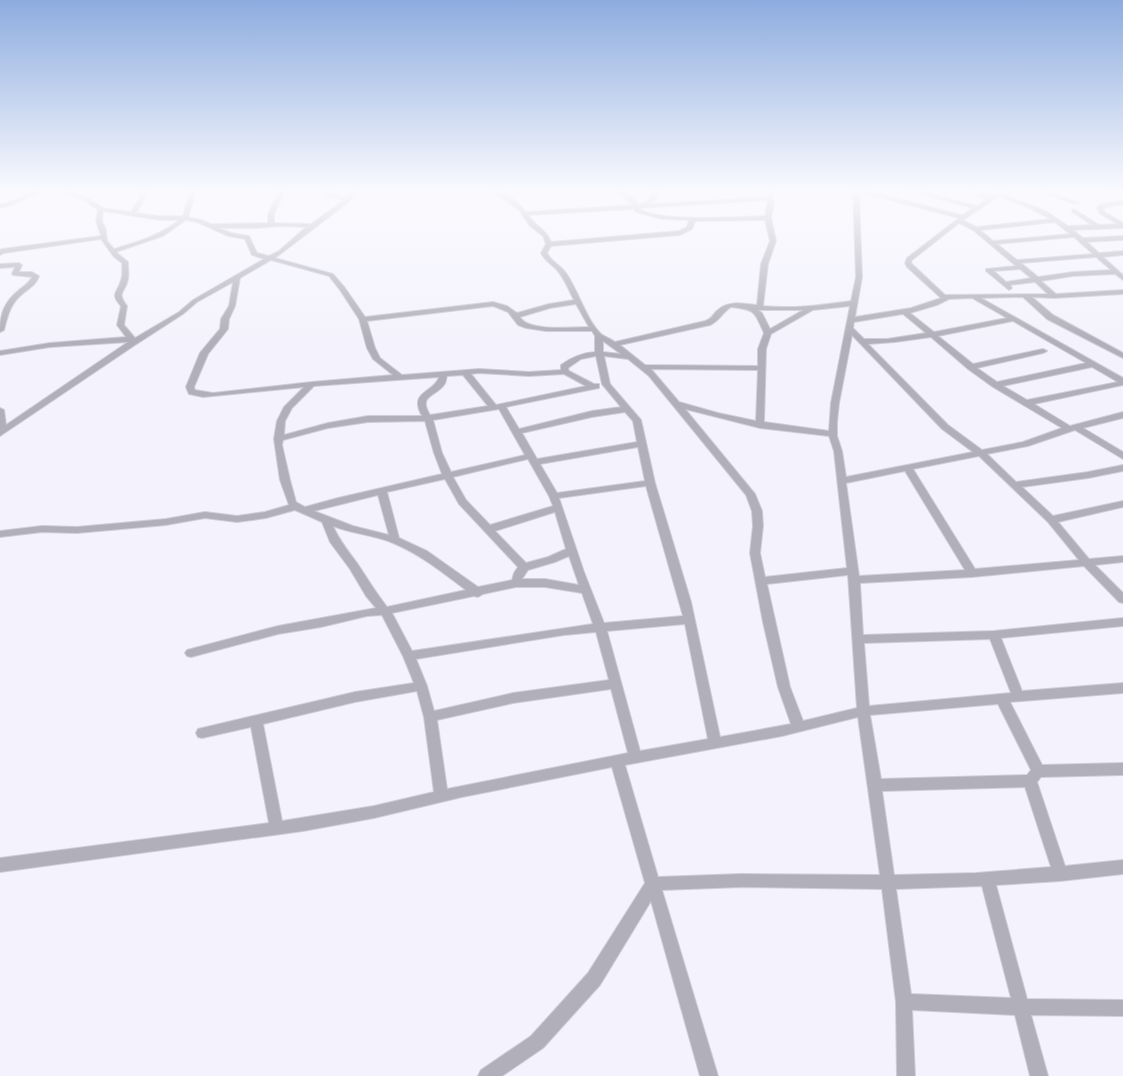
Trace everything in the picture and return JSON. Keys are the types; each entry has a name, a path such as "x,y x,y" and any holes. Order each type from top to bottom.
{"street":[{"path":"0,253 2,251 88,239"},
{"path":"105,239 107,245 116,256 125,262 125,279 118,294 118,299 124,306 119,325 132,341"},
{"path":"113,251 150,239"},
{"path":"248,239 249,244 254,250 254,254 332,275 363,319 371,348 377,359 401,378"},
{"path":"0,410 2,432 132,341 181,313 208,293 281,252 296,239"},
{"path":"547,239 548,244 544,253 545,256 559,268 597,333 614,344 652,374 707,439 725,465 750,494 757,512 758,526 755,552 761,581 784,687 799,726"},
{"path":"548,244 605,239"},
{"path":"768,333 759,310 760,290 767,250 773,239"},
{"path":"857,239 858,277 835,403 833,434 842,481 854,575 863,711 875,785 904,1002 906,1076"},
{"path":"935,239 909,259 908,262 909,266 945,297 1022,295 1054,296 1123,292"},
{"path":"987,239 1019,264 1054,296"},
{"path":"992,244 1036,239"},
{"path":"1082,240 1098,239"},
{"path":"1082,240 1123,278"},
{"path":"1123,253 1098,254 1019,264 988,270 1004,284 1022,295 1050,317 1123,356"},
{"path":"0,266 19,265 14,274 32,274 36,276 34,281 14,297 2,314 0,330"},
{"path":"1004,284 1073,274 1116,272"},
{"path":"237,278 232,306 225,319 224,329 204,353 190,387 192,392 203,395 213,395 312,384 466,372 529,374 565,372 594,387"},
{"path":"973,296 1123,382"},
{"path":"850,324 930,305 946,299 945,297"},
{"path":"516,316 539,309 578,302"},
{"path":"614,344 707,323 714,320 720,311 730,305 749,306 759,310 812,308 854,303"},
{"path":"363,319 493,304 505,308 516,316 518,321 524,325 534,328 597,333"},
{"path":"760,425 762,349 768,333 812,308"},
{"path":"904,311 971,367 996,384 1027,403 1123,456"},
{"path":"861,341 889,341 976,329 1014,320"},
{"path":"850,324 861,341 945,427 981,453 1051,520 1088,564 1123,599"},
{"path":"597,333 599,353 606,384 612,393 637,420 643,458 686,602 715,743"},
{"path":"0,353 50,345 132,341"},
{"path":"971,367 1043,351"},
{"path":"565,372 564,367 569,362 579,357 599,353 631,357"},
{"path":"996,384 1094,364"},
{"path":"644,367 761,368"},
{"path":"466,372 498,407 516,432 554,496 572,551 600,627 635,757"},
{"path":"444,374 441,384 426,394 422,401 423,410 428,418 438,453 462,502 489,528 524,567"},
{"path":"1027,403 1123,382"},
{"path":"312,384 288,407 280,422 278,445 285,480 292,503 300,509 350,529 395,540 423,554 478,593"},
{"path":"278,438 328,426 368,419 428,418 498,407 606,384"},
{"path":"678,404 723,417 760,425 833,434"},
{"path":"516,432 592,414 627,409"},
{"path":"842,481 908,469 1025,444 1073,428 1122,416"},
{"path":"0,534 42,529 77,530 166,522 204,515 237,520 300,509 448,476 533,459 642,444"},
{"path":"1013,485 1088,475 1123,468"},
{"path":"908,469 972,573"},
{"path":"554,496 650,483"},
{"path":"382,491 395,540"},
{"path":"1051,520 1123,504"},
{"path":"489,528 558,508"},
{"path":"326,520 334,540 354,567 370,593 385,611 409,656 421,686 430,717 441,796"},
{"path":"516,583 519,573 524,567 551,560 572,551"},
{"path":"761,581 854,575 972,573 1088,564 1123,559"},
{"path":"191,653 278,630 321,623 367,612 385,611 478,593 516,583 545,583 586,590"},
{"path":"409,656 600,627 690,620"},
{"path":"859,639 994,635 1123,622"},
{"path":"994,635 1018,696"},
{"path":"430,717 513,698 615,684"},
{"path":"202,733 355,696 421,686"},
{"path":"0,865 277,829 374,812 441,796 635,757 715,743 863,711 1002,699 1018,696 1123,688"},
{"path":"1002,699 1038,771"},
{"path":"256,720 277,829"},
{"path":"617,761 709,1076"},
{"path":"875,785 1030,781 1038,771 1123,769"},
{"path":"1030,781 1060,874"},
{"path":"653,884 710,881 813,880 888,882 987,879 1123,868"},
{"path":"987,879 1039,1076"},
{"path":"487,1076 537,1042 594,979 653,884"},
{"path":"904,1002 1020,1007 1123,1008"}]}
